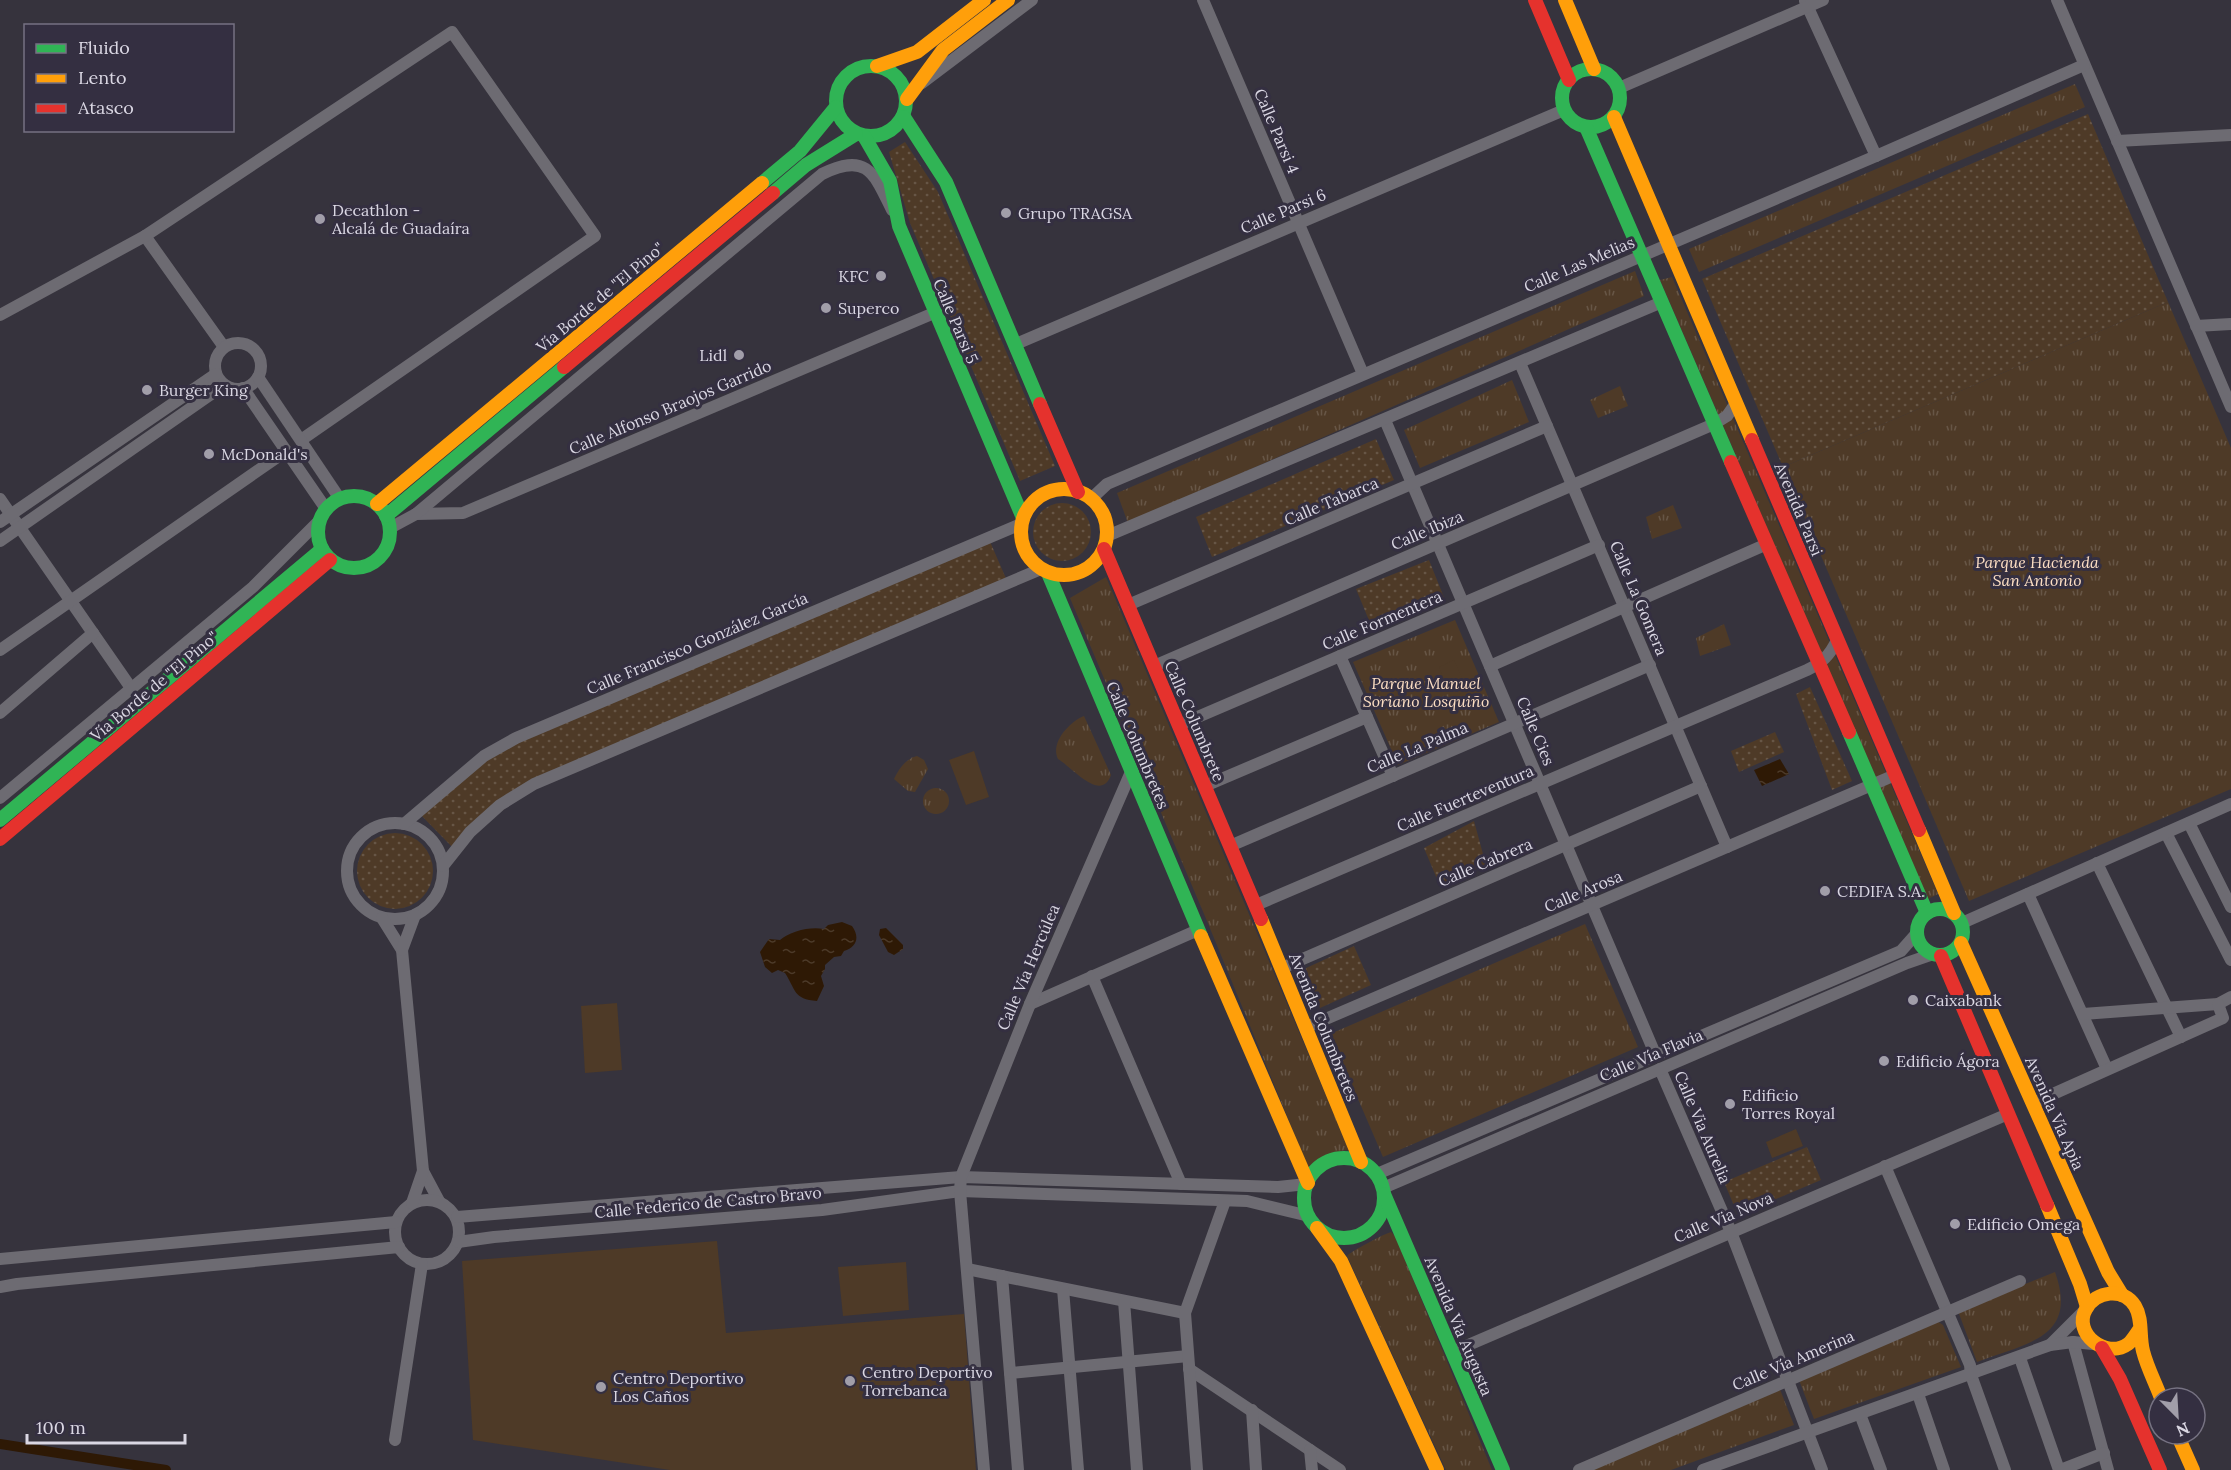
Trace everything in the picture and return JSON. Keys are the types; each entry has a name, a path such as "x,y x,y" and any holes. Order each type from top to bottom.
{"street":[{"path":"877,66 898,77 904,87 907,99 904,117 887,133 876,137 860,135 847,127 836,107 836,96 846,76 866,66 877,66 917,52 984,0"},
{"path":"907,99 944,50 1008,0"},
{"path":"916,87 1032,0"},
{"name":"Calle Parsi 4","path":"1203,0 1363,374"},
{"path":"1534,0 1569,80"},
{"path":"1565,0 1594,69"},
{"path":"1619,88 1806,3 1823,0"},
{"path":"2056,0 2231,407"},
{"path":"1806,3 1876,156"},
{"path":"0,315 145,236 452,33 595,236 301,440"},
{"name":"Calle Las Melias","path":"1091,499 1107,484 2084,65"},
{"path":"1594,69 1609,75 1619,88 1620,104 1614,117 1606,124 1586,127 1577,124 1564,110 1562,94 1569,80 1576,73 1594,69"},
{"name":"Vía Borde de \"El Pino\"","path":"377,504 800,151 836,107"},
{"name":"Calle Parsi 6","path":"1016,344 1564,110"},
{"path":"904,117 946,182 1078,492"},
{"name":"Avenida Parsi","path":"1614,117 1958,918"},
{"path":"1586,127 1926,914"},
{"name":"Vía Borde de \"El Pino\"","path":"388,522 806,165 860,135"},
{"name":"Calle Parsi 5","path":"860,135 885,170 893,191 895,214 934,313 1022,521"},
{"path":"2117,141 2231,135"},
{"path":"388,522 416,514 822,174 841,165 861,165 876,177 895,214"},
{"path":"145,236 224,347"},
{"path":"1105,543 1662,302"},
{"name":"Calle Alfonso Braojos Garrido","path":"416,514 463,513 934,313"},
{"path":"2196,326 2231,324"},
{"path":"238,342 252,347 260,358 258,377 249,386 237,389 224,385 216,374 215,359 224,347 238,342"},
{"name":"Calle La Gomera","path":"1520,363 1727,847"},
{"path":"5,518 216,374"},
{"path":"258,377 340,499"},
{"path":"0,541 224,385"},
{"path":"0,798 253,587 323,514 340,499 359,497 377,504 388,522 389,540 385,551 377,560 354,569 345,568 326,554 318,540 323,514 286,451 243,388"},
{"name":"Calle Ibiza","path":"1154,666 1714,424 1727,416 1736,403"},
{"name":"Calle Cies","path":"1385,420 1656,1056"},
{"name":"Calle Tabarca","path":"1128,605 1546,426"},
{"path":"0,650 286,451"},
{"path":"1059,490 1078,492 1091,499 1100,510 1106,523 1105,543 1097,560 1086,569 1074,574 1061,575 1045,571 1031,561 1024,550 1021,537 1022,521 1032,503 1042,496 1059,490"},
{"path":"0,499 5,518 20,527 131,688"},
{"name":"Calle Francisco González García","path":"404,824 484,756 516,738 1022,521"},
{"name":"Calle Columbrete","path":"1105,543 1128,605 1256,905"},
{"path":"1490,666 1767,544"},
{"name":"Calle Formentera","path":"1179,725 1599,545"},
{"name":"Vía Borde de \"El Pino\"","path":"0,820 326,554"},
{"name":"Vía Borde de \"El Pino\"","path":"0,839 326,554"},
{"path":"443,866 470,832 500,805 534,784 1045,571"},
{"name":"Calle Columbretes","path":"1045,571 1198,930"},
{"path":"0,713 93,633"},
{"path":"1819,664 1830,654 1837,640"},
{"path":"1340,656 1393,776"},
{"name":"Calle Fuerteventura","path":"1256,905 1819,664"},
{"name":"Calle La Palma","path":"1230,846 1650,665"},
{"path":"1205,786 1367,717"},
{"name":"Calle Vía Hercúlea","path":"984,1470 960,1191 961,1177 1029,1004 1131,772"},
{"name":"Calle Arosa","path":"1307,1027 1895,775"},
{"name":"Calle Cabrera","path":"1282,968 1701,786"},
{"path":"1958,918 2028,894 2231,804"},
{"path":"388,823 413,827 430,838 441,856 443,866 442,883 435,899 415,915 399,920 382,918 361,906 352,894 347,879 347,864 352,849 367,832 388,823"},
{"path":"2189,823 2231,907"},
{"path":"2166,833 2231,960"},
{"path":"2097,863 2181,1037"},
{"path":"2028,894 2108,1070"},
{"name":"Avenida Columbretes","path":"1256,905 1361,1162"},
{"path":"1937,955 1953,952 1964,936 1958,918 1940,909 1926,914 1918,926 1917,933 1922,946 1937,955 2008,1114 2080,1284 2087,1308 2083,1318 2084,1328 2120,1378 2160,1470"},
{"path":"415,915 402,950 423,1171 439,1202"},
{"path":"382,918 402,950"},
{"path":"1029,1004 1198,930 1307,1184"},
{"name":"Calle Vía Flavia","path":"1377,1174 1901,951 1917,933"},
{"name":"Avenida Vía Apia","path":"1961,943 2108,1272 2122,1294"},
{"name":"Calle Vía Flavia","path":"1384,1191 1907,963 1937,955"},
{"path":"1092,976 1181,1184"},
{"path":"2083,1014 2218,1004 2231,997"},
{"path":"2033,1103 2223,1018 2218,1004"},
{"name":"Calle Via Aurelia","path":"1660,1069 1731,1232 1822,1470"},
{"name":"Calle Via Nova","path":"1452,1352 2008,1114"},
{"path":"1317,1228 1328,1235 1351,1238 1372,1227 1380,1218 1384,1206 1384,1191 1377,1174 1361,1162 1348,1158 1335,1159 1318,1169 1307,1184 1304,1201 1309,1216 1317,1228 1341,1261 1437,1470"},
{"path":"1885,1166 1970,1365 1971,1375 2005,1470"},
{"path":"412,1203 423,1171"},
{"path":"457,1217 961,1177 1278,1187 1307,1184"},
{"name":"Calle Federico de Castro Bravo","path":"458,1242 505,1236 822,1210 960,1191 1247,1201 1309,1216"},
{"name":"Avenida Vía Augusta","path":"1384,1191 1503,1470"},
{"path":"425,1199 439,1202 451,1209 457,1217 460,1230 458,1242 448,1257 431,1264 413,1261 399,1247 395,1235 396,1222 400,1213 412,1203 425,1199"},
{"path":"1197,1470 1185,1313 1225,1201"},
{"path":"0,1259 396,1222"},
{"path":"0,1287 399,1247"},
{"path":"395,1440 422,1264"},
{"path":"967,1269 1185,1313"},
{"path":"1002,1276 1018,1470"},
{"name":"Calle Vía Amerina","path":"1579,1470 2020,1281"},
{"path":"1063,1289 1078,1470"},
{"path":"2050,1345 2097,1297 2105,1294 2122,1294 2129,1299 2139,1313 2139,1330 2148,1367 2157,1386"},
{"path":"1124,1301 1137,1470"},
{"path":"1703,1470 2020,1358 2050,1345 2073,1342 2111,1350 2128,1345 2139,1330"},
{"path":"2073,1342 2108,1470"},
{"path":"2020,1358 2060,1470 2104,1453"},
{"path":"1010,1373 1128,1360 1189,1362 1252,1410 1340,1470"},
{"path":"1918,1394 1944,1470"},
{"path":"1252,1410 1256,1470"},
{"path":"1860,1414 1881,1470"},
{"path":"2182,1446 2193,1470"},
{"path":"1310,1450 1312,1470"}],"green space":[{"path":"2075,84 2085,107 1699,272 1689,249"},
{"path":"2088,114 2168,302 1783,467 1702,279"},
{"path":"905,142 938,192 1055,466 1020,481 910,223 889,152"},
{"path":"1635,271 1644,296 1128,523 1117,493"},
{"path":"1672,277 1938,894 1928,899 1660,280"},
{"name":"Parque Hacienda San Antonio","path":"2168,302 2231,448 2231,789 1969,901 1783,467"},
{"path":"1512,380 1529,422 1420,468 1404,430"},
{"path":"1620,386 1628,406 1598,418 1590,400"},
{"path":"1376,439 1394,480 1212,557 1196,517"},
{"path":"1056,503 1068,503 1083,511 1091,526 1091,538 1083,553 1068,561 1056,561 1041,553 1033,538 1033,526 1041,511"},
{"path":"1673,505 1682,528 1652,539 1646,517"},
{"path":"988,537 1008,583 534,784 455,850 418,812 484,756"},
{"path":"1429,560 1445,600 1373,630 1356,589"},
{"path":"1106,577 1349,1150 1327,1155 1308,1167 1070,598"},
{"name":"Parque Manuel Soriano Losquiño","path":"1455,620 1499,722 1398,765 1353,662"},
{"path":"1724,624 1731,645 1700,656 1696,638"},
{"path":"1454,660 1468,691 1451,697 1439,667"},
{"path":"1810,687 1852,781 1832,790 1796,694"},
{"path":"1084,716 1111,775 1101,786 1086,781 1058,759 1056,753 1062,734 1072,723"},
{"path":"1775,732 1784,752 1739,772 1731,751"},
{"path":"974,751 989,797 966,805 949,760"},
{"path":"917,756 924,760 928,769 915,792 908,791 894,779 906,762"},
{"path":"936,788 945,792 949,801 945,810 936,814 927,810 923,801 927,792"},
{"path":"1474,821 1486,865 1440,886 1424,848"},
{"path":"395,833 410,836 422,844 430,856 433,871 430,886 422,898 410,906 395,909 380,906 368,898 360,886 357,871 360,856 368,844 380,836"},
{"path":"1585,924 1638,1047 1383,1157 1330,1034"},
{"path":"1354,946 1371,985 1320,1008 1304,969"},
{"path":"617,1003 622,1070 585,1073 581,1006"},
{"path":"1796,1129 1803,1146 1772,1158 1766,1142"},
{"path":"1807,1147 1821,1180 1738,1215 1724,1182"},
{"path":"1391,1232 1395,1236 1492,1470 1446,1470 1347,1256"},
{"name":"Centro Deportivo Los Caños","path":"717,1241 726,1333 964,1314 976,1470 670,1470 473,1440 462,1261"},
{"path":"906,1262 909,1310 843,1316 838,1267"},
{"path":"2055,1272 2061,1294 2060,1312 2054,1325 2029,1343 1977,1362 1958,1311"},
{"path":"1937,1321 1943,1325 1961,1367 1814,1419 1799,1380"},
{"path":"1779,1387 1794,1425 1671,1470 1587,1470"}],"water":[{"path":"1780,759 1789,774 1762,786 1754,770"},
{"path":"842,922 852,926 856,934 856,941 841,956 834,957 825,965 821,976 824,986 817,1001 799,996 785,973 778,970 772,973 765,967 760,952 769,939 780,940 801,930 824,929 828,925"},
{"path":"886,928 903,945 903,949 894,955 888,952 879,935 880,929"}],"waterway":[{"path":"0,1444 166,1470"}],"traffic: fast":[{"path":"878,66 891,72 900,81 904,87 906,101 904,115 896,126 885,134 864,136 846,126 838,115 836,94 846,76 857,68 878,66"},
{"path":"1585,69 1597,69 1612,77 1620,92 1620,98 1620,104 1612,119 1597,127 1585,127 1570,119 1562,104 1562,92 1570,77 1585,69"},
{"path":"762,183 800,151 836,107"},
{"path":"904,117 946,182 1040,404"},
{"path":"1586,127 1731,462"},
{"path":"773,193 806,165 856,134"},
{"path":"864,136 890,181 899,226 1023,518"},
{"path":"386,516 564,367"},
{"path":"354,496 374,502 384,512 390,532 384,552 374,562 354,568 334,562 324,552 318,532 324,512 334,502 354,496"},
{"path":"0,820 322,549"},
{"path":"1048,573 1201,936"},
{"path":"1849,732 1927,913"},
{"path":"1940,909 1956,916 1963,932 1956,948 1940,955 1924,948 1917,932 1924,916 1940,909"},
{"path":"1344,1158 1359,1161 1372,1170 1381,1183 1384,1198 1381,1213 1372,1226 1359,1235 1344,1238 1329,1235 1316,1226 1307,1213 1304,1198 1307,1183 1316,1170 1329,1161 1344,1158"},
{"path":"1384,1194 1503,1470"}],"traffic: slow":[{"path":"877,66 917,52 984,0"},
{"path":"907,99 943,50 1008,0"},
{"path":"1565,0 1594,69"},
{"path":"1614,117 1752,440"},
{"path":"377,504 762,183"},
{"path":"1064,489 1088,496 1100,508 1107,532 1100,556 1088,568 1064,575 1040,568 1028,556 1021,532 1028,508 1040,496 1064,489"},
{"path":"1919,830 1954,913"},
{"path":"1261,919 1361,1162"},
{"path":"1201,936 1308,1183"},
{"path":"1961,943 2108,1272 2122,1295"},
{"path":"2047,1205 2080,1284 2087,1307"},
{"path":"1317,1228 1341,1261 1437,1470"},
{"path":"2139,1330 2128,1344 2110,1349 2094,1342 2087,1335 2083,1318 2090,1303 2103,1295 2117,1294 2130,1300 2137,1311 2143,1351 2156,1386"},
{"path":"2182,1446 2193,1470"}],"traffic: jam":[{"path":"1535,0 1569,80"},
{"path":"564,367 773,193"},
{"path":"1040,404 1078,492"},
{"path":"1752,440 1919,830"},
{"path":"1731,462 1849,732"},
{"path":"1104,549 1261,919"},
{"path":"0,839 330,560"},
{"path":"1941,956 2047,1205"},
{"path":"2102,1348 2120,1379 2160,1470"}],"place":[{"name":"Grupo TRAGSA","path":"1006,213"},
{"name":"Decathlon - Alcalá de Guadaíra","path":"320,219"},
{"name":"KFC","path":"881,276"},
{"name":"Superco","path":"826,308"},
{"name":"Lidl","path":"739,355"},
{"name":"Burger King","path":"147,390"},
{"name":"McDonald's","path":"209,454"},
{"name":"CEDIFA S.A.","path":"1825,891"},
{"name":"Caixabank","path":"1913,1000"},
{"name":"Edificio Ágora","path":"1884,1061"},
{"name":"Edificio Torres Royal","path":"1730,1104"},
{"name":"Edificio Omega","path":"1955,1224"},
{"name":"Centro Deportivo Torrebanca","path":"850,1381"},
{"name":"Centro Deportivo Los Caños","path":"601,1387"}]}
